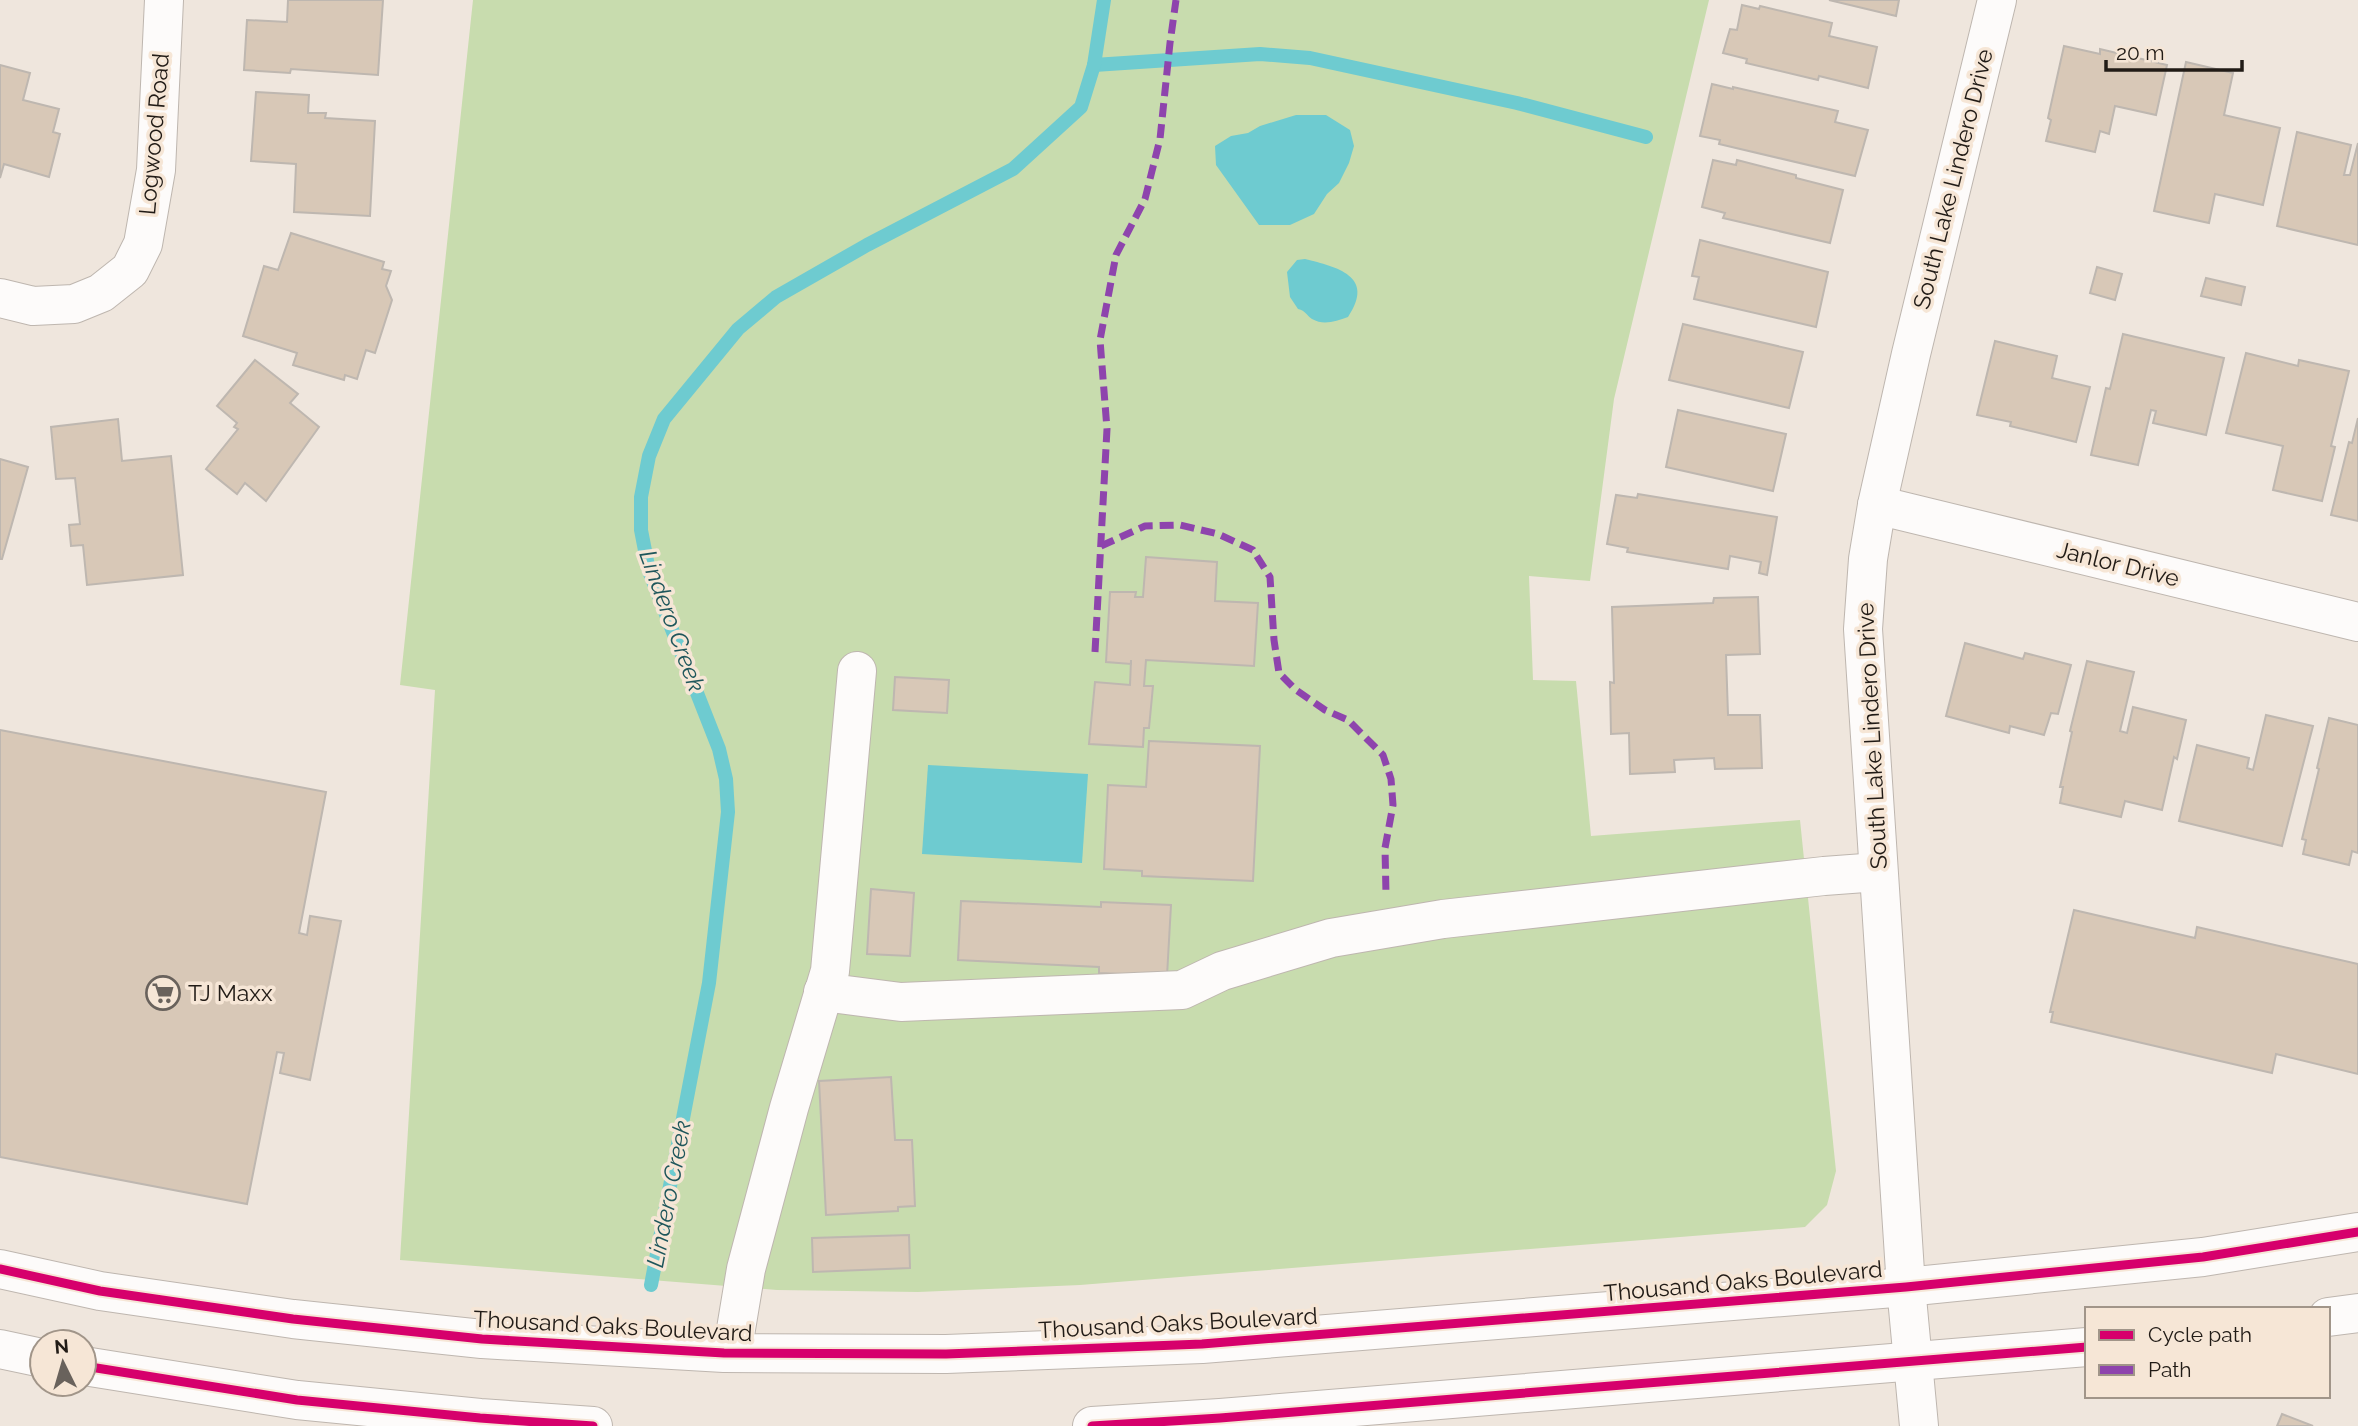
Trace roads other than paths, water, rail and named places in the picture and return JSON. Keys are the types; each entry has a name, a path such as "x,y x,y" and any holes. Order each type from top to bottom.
{"main road":[{"name":"Logwood Road","path":"0,298 33,306 74,304 101,293 130,270 143,244 156,170 164,0"},
{"name":"South Lake Lindero Drive","path":"1919,1426 1906,1287 1863,629 1868,559 1877,505 1997,0"},
{"name":"Janlor Drive","path":"1877,505 2358,622"},
{"path":"732,1353 746,1269 830,971 857,671"},
{"path":"823,992 901,1002 1182,990 1222,971 1331,938 1443,919 1878,872"},
{"name":"Thousand Oaks Boulevard","path":"0,1269 100,1291 293,1319 482,1339 732,1353 946,1354 1202,1344 1906,1287 2203,1257 2358,1232"},
{"path":"2330,1317 2358,1313"},
{"path":"1092,1426 1234,1417 2085,1347"},
{"path":"0,1349 28,1355"},
{"path":"98,1368 297,1400 593,1426"}],"water":[{"path":"1296,115 1326,115 1350,130 1354,146 1349,163 1339,183 1327,194 1314,214 1290,225 1259,225 1216,165 1215,146 1231,136 1248,133 1260,126"},
{"path":"1305,259 1340,270 1355,283 1358,292 1356,303 1348,317 1321,322 1298,309 1290,297 1287,272 1297,260"},
{"path":"928,765 1088,774 1082,863 922,854"}],"waterway":[{"name":"Lindero Creek","path":"651,1285 709,983 728,812 726,779 719,749 649,571 641,530 641,497 649,456 664,419 738,329 776,297 867,245 1013,169 1081,107 1094,65 1104,0"},
{"path":"1094,65 1260,54 1310,58 1517,103 1646,137"}],"place":[{"name":"TJ Maxx","path":"163,993"}]}
